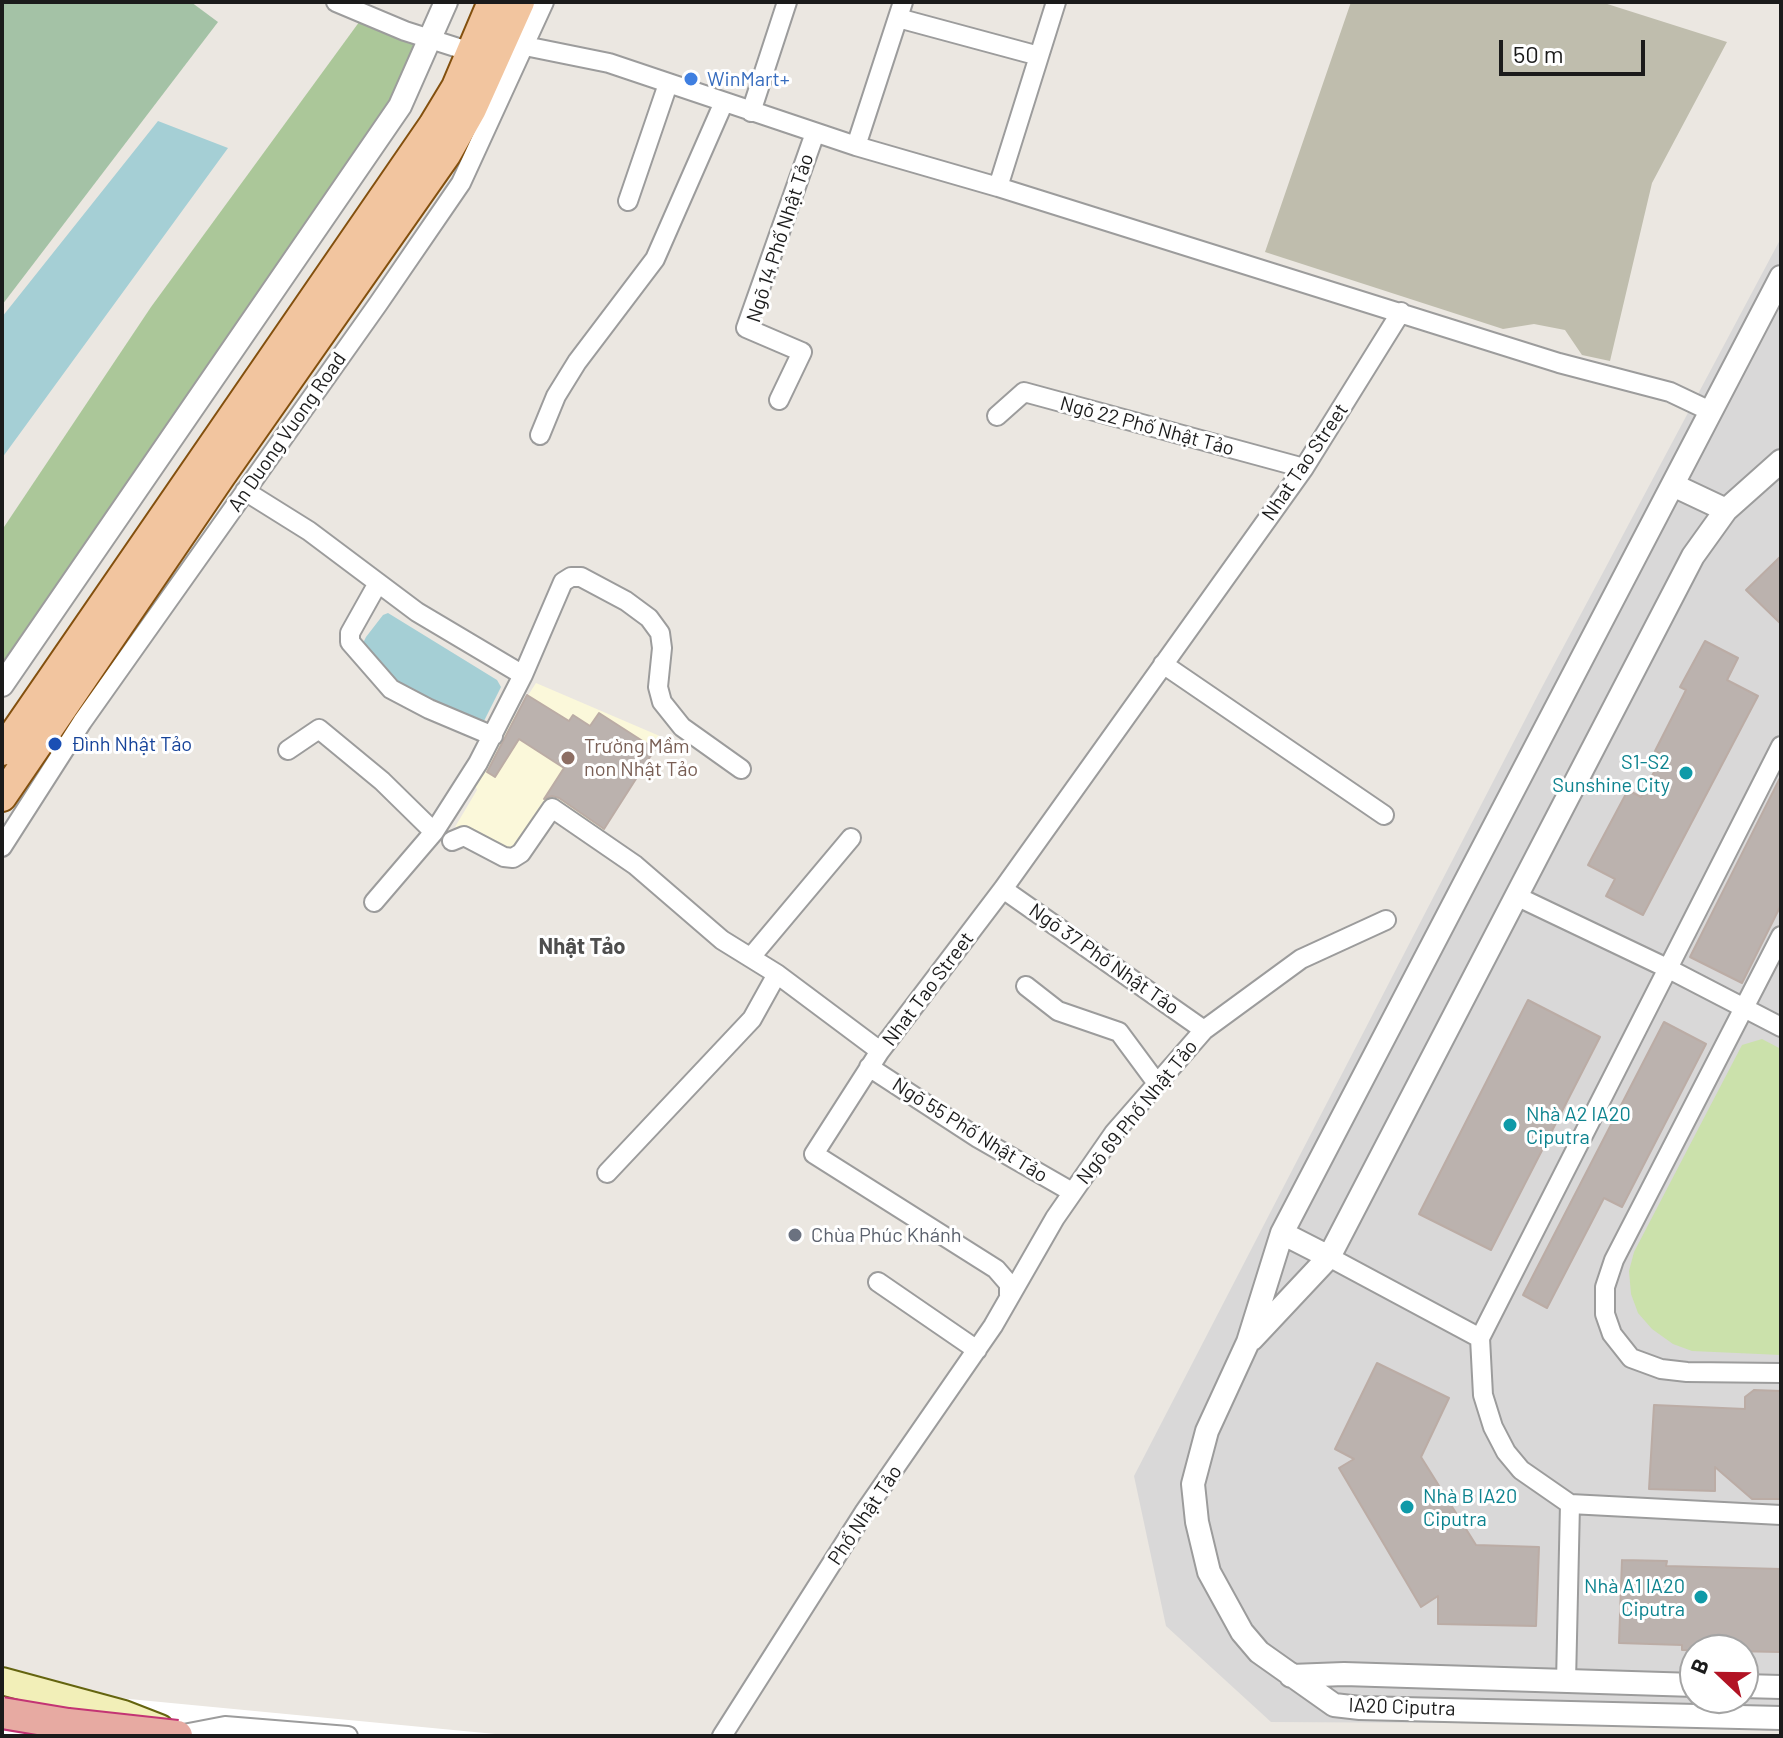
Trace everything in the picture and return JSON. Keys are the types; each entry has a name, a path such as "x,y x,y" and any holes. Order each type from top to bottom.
{"highway":[{"path":"2,1713 174,1736"}],"main road":[{"path":"2,751 433,125 456,87 492,2"},
{"name":"An Duong Vuong Road","path":"2,797 221,476 446,155 514,42 520,2"},
{"path":"2,1681 124,1714 174,1736"}],"street":[{"path":"336,2 471,52"},
{"path":"2,685 400,106 446,2"},
{"name":"An Duong Vuong Road","path":"2,847 82,722 461,183 514,42 544,2"},
{"path":"751,112 787,2"},
{"path":"998,187 1056,2"},
{"path":"856,146 900,10 1039,56"},
{"path":"514,42 609,63 856,146 998,187 1559,363 1670,392 1710,411"},
{"path":"628,201 668,84"},
{"path":"540,435 556,396 577,362 655,259 724,102"},
{"name":"Ngõ 14 Phố Nhật Tảo","path":"779,400 802,352 746,328 815,133"},
{"path":"1291,1676 1259,1652 1242,1632 1209,1572 1197,1522 1193,1484 1207,1431 1248,1342 1282,1233 1781,277"},
{"name":"Nhat Tao Street","path":"1009,1295 1009,1284 996,1269 814,1154 880,1051 1003,889 1304,468 1401,312"},
{"name":"Ngõ 22 Phố Nhật Tảo","path":"997,416 1024,392 1304,468"},
{"path":"1248,1342 1329,1257 1693,556 1726,510 1781,461"},
{"path":"1673,485 1726,510"},
{"path":"245,491 309,531 417,612 523,675"},
{"path":"374,902 434,832 478,763 523,675 563,582 571,577 581,577 626,601 649,618 660,633 662,648 658,687 662,702 682,727 741,769"},
{"path":"378,583 350,633 350,642 391,689 493,736"},
{"path":"1163,664 1384,815"},
{"path":"288,750 319,729 382,781 434,832"},
{"path":"1781,746 1480,1338 1483,1395 1493,1427 1506,1452 1521,1470 1570,1504 1781,1515"},
{"path":"452,841 464,836 504,857 513,858 521,853 552,808 635,865 722,940 777,974 880,1051"},
{"path":"751,957 851,838"},
{"name":"Ngõ 37 Phố Nhật Tảo","path":"1003,889 1204,1030"},
{"path":"1516,896 1781,1027"},
{"name":"Ngõ 69 Phố Nhật Tảo","path":"1009,1295 1072,1192 1114,1133 1204,1030 1301,959 1386,920"},
{"path":"1781,936 1614,1260 1605,1287 1605,1314 1612,1334 1631,1358 1661,1369 1687,1372 1781,1373"},
{"path":"607,1173 752,1019 777,974"},
{"path":"1026,986 1058,1011 1119,1032 1156,1082"},
{"name":"Ngõ 55 Phố Nhật Tảo","path":"869,1067 978,1138 1072,1192"},
{"path":"1282,1233 1480,1338"},
{"path":"878,1282 977,1350"},
{"name":"Phố Nhật Tảo","path":"722,1736 846,1540 977,1350 1009,1295"},
{"path":"1566,1682 1570,1504"},
{"name":"IA20 Ciputra","path":"1291,1676 1344,1674 1679,1685"},
{"name":"IA20 Ciputra","path":"1291,1676 1334,1705 1360,1708 1781,1718"},
{"path":"1759,1686 1781,1687"},
{"path":"174,1736 225,1726 348,1736"}],"shaded area":[{"path":"1351,2 1601,2 1727,42 1652,183 1610,361 1582,355 1565,330 1534,324 1503,329 1265,252"},
{"path":"1781,238 1781,1731 1641,1724 1271,1722 1166,1626 1134,1476 1541,689"},
{"name":"Trường Mầm non Nhật Tảo","path":"536,683 662,737 600,835 549,803 518,850 504,852 455,827 477,790 473,780"}],"green space":[{"path":"2,2 191,2 218,22 2,305"},
{"path":"365,14 429,39 400,106 2,685 2,530 151,307"},
{"path":"1762,1039 1781,1049 1781,1355 1692,1351 1673,1344 1652,1329 1638,1313 1631,1294 1629,1271 1634,1252 1742,1045"}],"water":[{"path":"158,121 228,148 2,458 2,317"},
{"path":"388,613 497,680 501,687 484,721 478,725 400,686 365,650 363,643 366,637"}],"pier":[{"path":"2,1677 56,1692 516,1736 2,1736"}],"building":[{"path":"1781,556 1781,624 1746,590"},
{"name":"S1-S2 Sunshine City","path":"1705,641 1738,658 1727,680 1758,696 1643,915 1606,896 1615,879 1588,865 1628,790 1641,797 1663,755 1655,751 1686,690 1680,687"},
{"path":"527,695 569,721 573,715 590,726 599,713 655,749 604,829 559,798 552,796 544,799 564,768 519,739 495,777 487,772"},
{"path":"1781,776 1781,905 1742,983 1690,957"},
{"name":"Nhà A2 IA20 Ciputra","path":"1528,1000 1600,1037 1491,1250 1419,1214"},
{"path":"1664,1022 1706,1044 1622,1207 1604,1198 1547,1308 1523,1295"},
{"name":"Nhà B IA20 Ciputra","path":"1377,1363 1449,1398 1421,1457 1476,1545 1539,1547 1536,1626 1438,1624 1438,1596 1421,1607 1339,1468 1354,1459 1335,1449"},
{"path":"1754,1390 1781,1391 1781,1499 1752,1499 1715,1467 1715,1491 1649,1489 1654,1405 1745,1409 1745,1397"},
{"name":"Nhà A1 IA20 Ciputra","path":"1622,1560 1667,1561 1666,1566 1781,1569 1781,1652 1759,1652 1759,1634 1679,1634 1679,1645 1619,1643"}],"place":[{"name":"WinMart+","path":"691,79"},
{"name":"Đình Nhật Tảo","path":"55,744"},
{"name":"Trường Mầm non Nhật Tảo","path":"568,758"},
{"name":"S1-S2 Sunshine City","path":"1686,773"},
{"name":"Nhà A2 IA20 Ciputra","path":"1510,1125"},
{"name":"Chùa Phúc Khánh","path":"795,1235"},
{"name":"Nhà B IA20 Ciputra","path":"1407,1507"},
{"name":"Nhà A1 IA20 Ciputra","path":"1701,1597"}],"district":[{"name":"Nhật Tảo","path":"582,947"}]}
